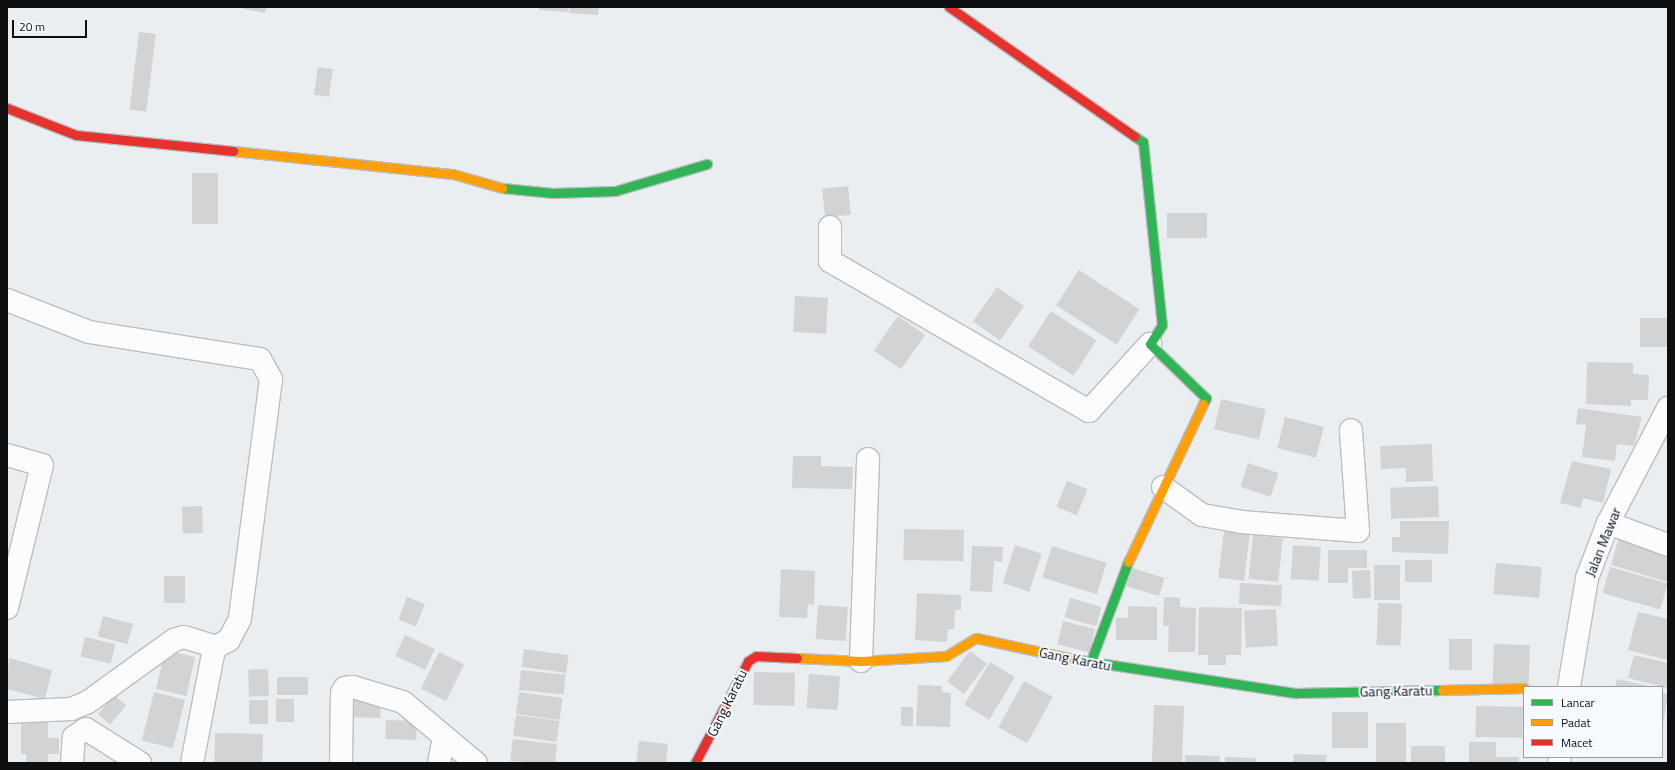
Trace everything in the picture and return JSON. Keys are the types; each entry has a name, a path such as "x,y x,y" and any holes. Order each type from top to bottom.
{"street":[{"path":"830,227 830,261 1089,411 1150,344 1162,325 1143,142 949,7"},
{"path":"7,108 76,135 453,174 502,188 553,193 615,191 707,164"},
{"path":"7,300 89,332 260,359 271,380 240,619 229,640 216,647 184,638 174,640 88,702 71,709 7,712"},
{"path":"1090,663 1133,549 1206,398 1150,344"},
{"name":"Jalan Mawar","path":"1569,686 1587,578 1608,523 1668,408"},
{"path":"1163,487 1202,515 1241,522 1358,530 1351,430"},
{"path":"7,455 42,465 7,608"},
{"path":"861,661 868,459"},
{"path":"1608,523 1668,545"},
{"name":"Gang Karatu","path":"694,763 748,661 756,656 783,656 861,661 946,656 976,638 1090,663 1296,693 1523,688"},
{"path":"192,763 216,647"},
{"path":"341,763 344,688 402,702 476,763"},
{"path":"71,709 86,729 140,763"},
{"path":"72,763 74,737 86,729"},
{"path":"439,763 444,738"}],"building":[{"path":"236,7 267,7 265,13"},
{"path":"539,7 569,7 568,12 539,10"},
{"path":"570,7 599,7 598,15 569,13"},
{"path":"139,32 156,34 146,111 129,109"},
{"path":"318,67 333,69 329,97 314,95"},
{"path":"192,173 218,173 218,224 192,224"},
{"path":"848,186 851,215 825,218 822,189"},
{"path":"1167,213 1207,213 1207,238 1167,238"},
{"path":"1079,270 1139,309 1117,344 1056,305"},
{"path":"997,287 1024,306 1000,340 973,321"},
{"path":"795,296 828,298 826,334 793,332"},
{"path":"1051,311 1096,340 1073,376 1028,346"},
{"path":"898,316 925,335 901,369 874,350"},
{"path":"1640,318 1668,318 1668,347 1640,347"},
{"path":"1587,362 1633,363 1633,374 1649,375 1648,400 1631,400 1631,406 1586,404"},
{"path":"1221,399 1266,409 1259,440 1214,429"},
{"path":"1578,408 1642,417 1634,446 1617,444 1615,461 1582,457 1586,425 1576,424"},
{"path":"1285,417 1324,427 1316,458 1277,448"},
{"path":"1432,444 1433,481 1406,482 1406,468 1381,469 1380,446"},
{"path":"793,456 821,456 821,466 853,467 852,489 792,488"},
{"path":"1572,461 1611,469 1603,503 1583,498 1581,508 1560,503"},
{"path":"1248,463 1278,473 1271,497 1240,487"},
{"path":"1067,481 1087,489 1077,515 1057,507"},
{"path":"1438,486 1439,517 1391,519 1390,488"},
{"path":"202,506 203,533 183,534 182,507"},
{"path":"1400,521 1449,521 1448,554 1392,552 1392,537 1400,537"},
{"path":"904,529 964,530 963,561 903,560"},
{"path":"1224,531 1250,534 1244,581 1218,578"},
{"path":"1253,535 1283,538 1278,582 1248,579"},
{"path":"1619,537 1668,551 1668,582 1611,565"},
{"path":"1015,545 1042,554 1029,592 1003,583"},
{"path":"1293,545 1321,547 1319,581 1291,579"},
{"path":"972,546 1003,547 1002,562 994,561 992,592 970,591"},
{"path":"1052,546 1107,563 1097,594 1042,578"},
{"path":"1328,550 1367,550 1367,568 1348,568 1348,583 1328,583"},
{"path":"1405,560 1432,560 1432,582 1405,582"},
{"path":"1496,563 1542,567 1539,598 1493,594"},
{"path":"1374,565 1400,565 1400,600 1374,600"},
{"path":"1610,567 1668,584 1660,609 1603,593"},
{"path":"1132,568 1165,578 1159,596 1126,586"},
{"path":"781,569 815,571 814,605 808,604 807,618 779,617"},
{"path":"1370,570 1371,598 1353,599 1352,571"},
{"path":"164,576 185,576 185,603 164,603"},
{"path":"1240,583 1282,585 1281,606 1239,604"},
{"path":"917,593 961,595 961,610 955,610 954,629 948,629 947,642 915,640"},
{"path":"407,597 425,604 416,626 398,619"},
{"path":"1164,597 1180,598 1180,607 1196,608 1195,652 1168,652 1169,626 1163,626"},
{"path":"1070,598 1102,607 1096,626 1064,617"},
{"path":"1378,603 1402,604 1401,646 1377,645"},
{"path":"818,605 848,607 846,641 816,639"},
{"path":"1128,606 1157,607 1157,640 1116,640 1116,618 1128,618"},
{"path":"1199,607 1242,608 1241,655 1226,655 1226,665 1208,665 1208,655 1198,655"},
{"path":"1276,609 1278,646 1246,648 1244,611"},
{"path":"1638,612 1668,619 1668,660 1628,650"},
{"path":"103,616 133,624 128,644 98,636"},
{"path":"1063,621 1095,629 1089,652 1057,644"},
{"path":"405,635 435,649 425,670 395,656"},
{"path":"85,637 115,644 111,663 81,656"},
{"path":"1449,639 1472,639 1472,670 1449,670"},
{"path":"1494,644 1530,645 1529,684 1493,683"},
{"path":"524,649 569,655 566,673 521,667"},
{"path":"165,650 195,657 186,696 156,689"},
{"path":"970,651 987,664 964,694 947,681"},
{"path":"439,652 464,664 446,701 421,689"},
{"path":"1634,655 1668,663 1668,688 1628,678"},
{"path":"9,658 52,670 45,699 7,689"},
{"path":"990,662 1015,677 989,720 964,705"},
{"path":"268,669 269,696 249,697 248,670"},
{"path":"521,670 566,675 564,695 519,690"},
{"path":"754,672 795,673 794,706 753,705"},
{"path":"809,674 840,676 838,710 807,708"},
{"path":"277,677 308,677 308,695 277,695"},
{"path":"1617,679 1649,686 1615,686"},
{"path":"1024,681 1053,697 1027,743 998,727"},
{"path":"918,685 942,686 942,692 951,693 950,727 916,726"},
{"path":"154,692 185,700 173,748 142,741"},
{"path":"519,692 563,698 560,720 516,714"},
{"path":"1663,693 1668,694 1663,723 1663,723"},
{"path":"114,695 126,705 110,724 98,714"},
{"path":"276,699 294,699 294,722 276,722"},
{"path":"350,699 381,700 380,718 349,717"},
{"path":"249,700 268,700 268,724 249,724"},
{"path":"1154,705 1184,706 1182,763 1152,763"},
{"path":"1476,706 1523,707 1522,738 1475,737"},
{"path":"901,707 913,707 913,726 901,726"},
{"path":"1332,712 1368,712 1368,748 1332,748"},
{"path":"516,715 560,721 557,742 513,736"},
{"path":"28,717 48,717 48,738 59,738 59,754 48,754 48,763 26,763 26,754 21,754 21,724 28,724"},
{"path":"386,720 417,721 416,740 385,739"},
{"path":"1376,723 1406,723 1406,763 1376,763"},
{"path":"215,733 263,734 262,763 214,763"},
{"path":"513,739 557,744 555,763 510,761"},
{"path":"639,741 668,744 666,763 636,763"},
{"path":"1469,742 1496,742 1496,757 1519,757 1519,763 1469,763"},
{"path":"1411,746 1445,746 1445,763 1411,763"},
{"path":"1294,754 1327,755 1326,763 1293,763"},
{"path":"1185,755 1220,756 1219,763 1185,763"},
{"path":"1225,757 1256,758 1256,763 1225,763"}],"traffic: fast":[{"path":"1134,136 1143,142 1162,325 1150,344 1206,398 1203,404"},
{"path":"502,188 553,193 615,191 707,164"},
{"path":"1090,663 1128,562"},
{"path":"1073,659 1296,693 1442,690"}],"traffic: slow":[{"path":"233,151 453,174 502,188"},
{"path":"1128,562 1203,404"},
{"path":"797,658 861,661 946,656 976,638 1073,659"},
{"path":"1442,690 1523,688"}],"traffic: jam":[{"path":"949,7 1134,136"},
{"path":"7,108 76,135 233,151"},
{"path":"695,763 748,661 756,656 797,658"}]}
